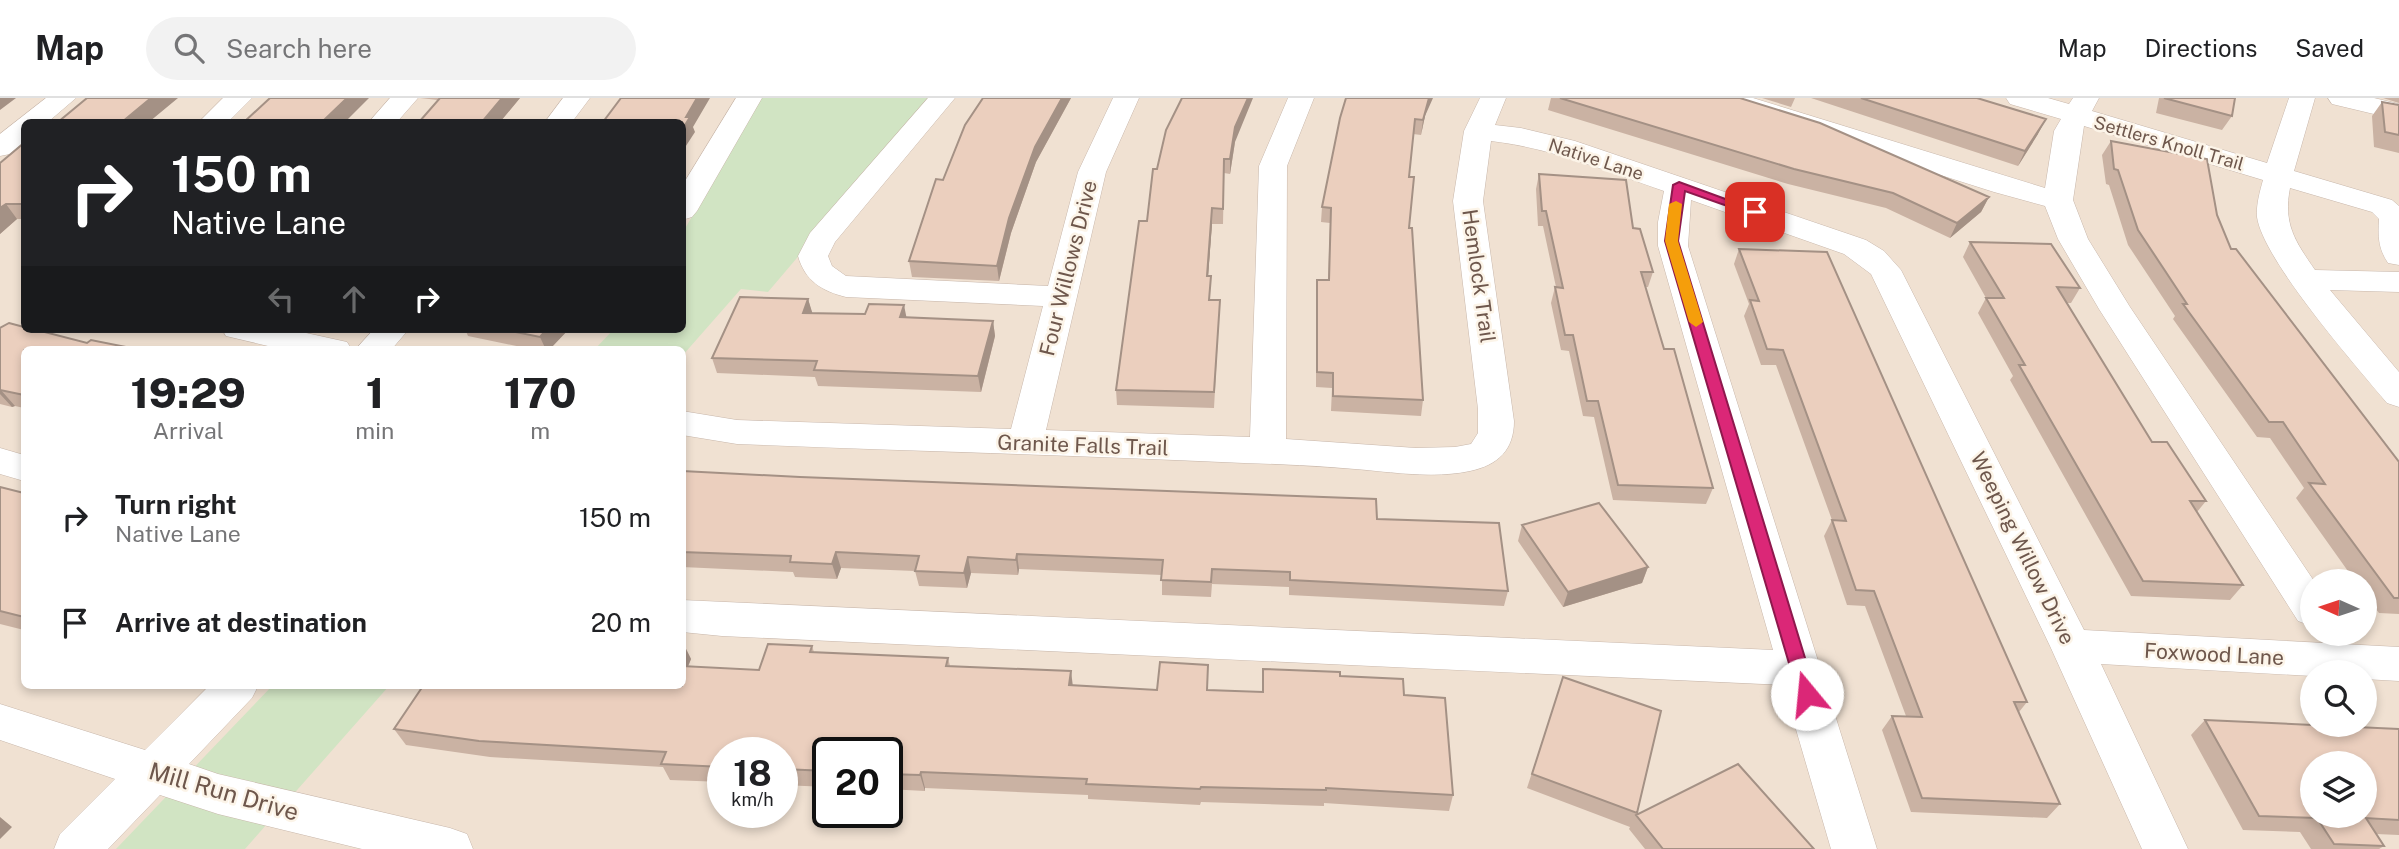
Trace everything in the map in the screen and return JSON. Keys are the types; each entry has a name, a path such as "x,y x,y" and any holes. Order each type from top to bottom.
{"street":[{"path":"36,119 63,98"},
{"path":"215,119 239,98"},
{"path":"385,119 405,98"},
{"path":"560,119 577,98"},
{"path":"686,204 749,98"},
{"path":"942,98 821,239 813,256 818,270 835,283 846,287 1060,297"},
{"name":"Four Willows Drive","path":"1025,443 1092,172 1126,98"},
{"path":"1268,451 1273,166 1301,98"},
{"name":"Hemlock Trail","path":"1484,453 1496,440 1497,425 1485,315 1468,201 1478,131 1493,98"},
{"path":"1726,98 2004,186 2058,200"},
{"name":"Settlers Knoll Trail","path":"2019,98 2082,107 2382,206 2394,217 2393,241 2399,256"},
{"path":"2302,98 2279,174 2272,218 2281,243 2306,279 2393,381"},
{"path":"2341,98 2399,112"},
{"path":"2082,107 2068,131 2058,200 2073,239 2115,309 2300,592"},
{"path":"0,148 21,130"},
{"name":"Native Lane","path":"1478,131 1521,136 1565,147 1856,247 1869,255"},
{"path":"1679,185 1672,241 1854,849"},
{"name":"Weeping Willow Drive","path":"1869,255 1885,270 2071,646 2165,849"},
{"path":"2306,279 2399,282"},
{"path":"256,333 317,346"},
{"path":"376,346 389,333"},
{"name":"Granite Falls Trail","path":"686,424 737,432 1268,451 1453,461 1484,453"},
{"path":"0,461 21,467"},
{"path":"686,616 736,621 1799,668"},
{"name":"Foxwood Lane","path":"2071,646 2336,647 2399,664"},
{"path":"77,849 234,689"},
{"name":"Mill Run Drive","path":"0,722 218,794 450,849"}],"shaded area":[{"path":"0,98 2399,98 2399,849 0,849"}],"green space":[{"path":"761,98 933,98 768,292 741,289 686,352 686,346 598,346 610,333 686,333 686,227"},
{"path":"269,689 386,689 245,849 116,849"}],"building":[{"path":"87,98 151,98 126,119 62,119"},
{"path":"270,98 347,98 325,119 247,119"},
{"path":"440,98 502,98 484,119 422,119"},
{"path":"621,98 697,98 686,117 690,117 686,124 686,119 605,119"},
{"path":"983,98 1062,98 1035,147 1009,218 997,266 909,261 936,179 943,180 965,125"},
{"path":"1182,98 1248,98 1235,127 1230,159 1224,159 1223,209 1212,208 1207,276 1211,276 1209,300 1220,300 1214,392 1116,390 1139,221 1147,221 1153,169 1157,169 1166,130"},
{"path":"1346,98 1429,98 1423,120 1415,119 1409,177 1414,177 1409,228 1412,228 1423,400 1333,396 1333,373 1317,372 1317,280 1329,280 1331,208 1322,207"},
{"path":"1560,98 1740,98 1820,123 1989,197 1957,223 1893,193 1794,169"},
{"path":"1861,98 1977,98 2046,119 2025,151"},
{"path":"2164,98 2235,98 2232,116"},
{"path":"2382,102 2399,105 2399,135 2385,132"},
{"path":"2111,141 2207,159 2217,215 2231,249 2236,249 2399,462 2399,598 2394,598 2377,575 2377,569 2373,569 2309,483 2325,484 2283,422 2269,422 2183,304 2187,304 2138,230 2118,170 2114,169"},
{"path":"21,146 21,204 6,204 0,208 0,163"},
{"path":"1539,174 1626,180 1633,228 1640,229 1653,272 1641,272 1664,349 1674,349 1713,488 1618,485 1598,401 1587,401 1573,335 1565,335 1555,287 1563,288 1546,211 1542,211"},
{"path":"1970,242 2051,244 2080,288 2057,287 2152,442 2167,442 2206,501 2190,501 2243,585 2143,581 2019,365 2025,365 1986,298 2004,298"},
{"path":"1739,249 1827,252 2027,702 2014,702 2060,804 1922,798 1892,716 1922,717 1874,591 1856,590 1832,520 1846,521 1783,350 1767,349 1750,300 1759,301"},
{"path":"740,297 808,299 803,313 865,314 869,304 904,305 900,317 993,321 978,376 814,370 817,361 712,358"},
{"path":"9,323 21,326 21,333 48,333 87,343 91,340 121,346 21,346 21,394 0,390 0,328"},
{"path":"520,333 544,333 540,337"},
{"path":"686,471 1376,499 1377,519 1499,523 1508,591 1290,580 1290,572 1212,569 1211,582 1161,580 1163,560 1017,554 1016,560 968,557 964,573 915,571 919,556 836,552 832,564 790,562 791,556 686,552"},
{"path":"0,487 21,492 21,616 0,611"},
{"path":"1599,503 1648,567 1568,592 1522,525"},
{"path":"768,644 812,646 810,652 948,658 946,666 1071,671 1069,685 1157,690 1160,662 1208,665 1207,690 1263,692 1263,669 1340,672 1340,676 1403,679 1404,695 1445,698 1453,795 1326,788 1200,789 1086,784 1087,779 921,772 920,775 903,774 903,737 812,737 812,770 798,770 798,737 707,737 707,766 661,764 666,752 479,741 394,729 421,689 686,689 686,666 759,670"},
{"path":"1563,677 1661,711 1637,813 1532,774"},
{"path":"2205,720 2300,724 2300,737 2377,737 2377,728 2399,729 2399,820 2377,819 2377,751 2300,751 2300,817 2259,816"},
{"path":"1738,764 1814,849 1663,849 1636,815"},
{"path":"2324,828 2372,828 2384,846 2334,844"}],"slow traffic":[{"path":"1676,204 1672,241 1696,322"}],"route":[{"path":"1755,212 1679,185 1672,241 1807,694"}]}
